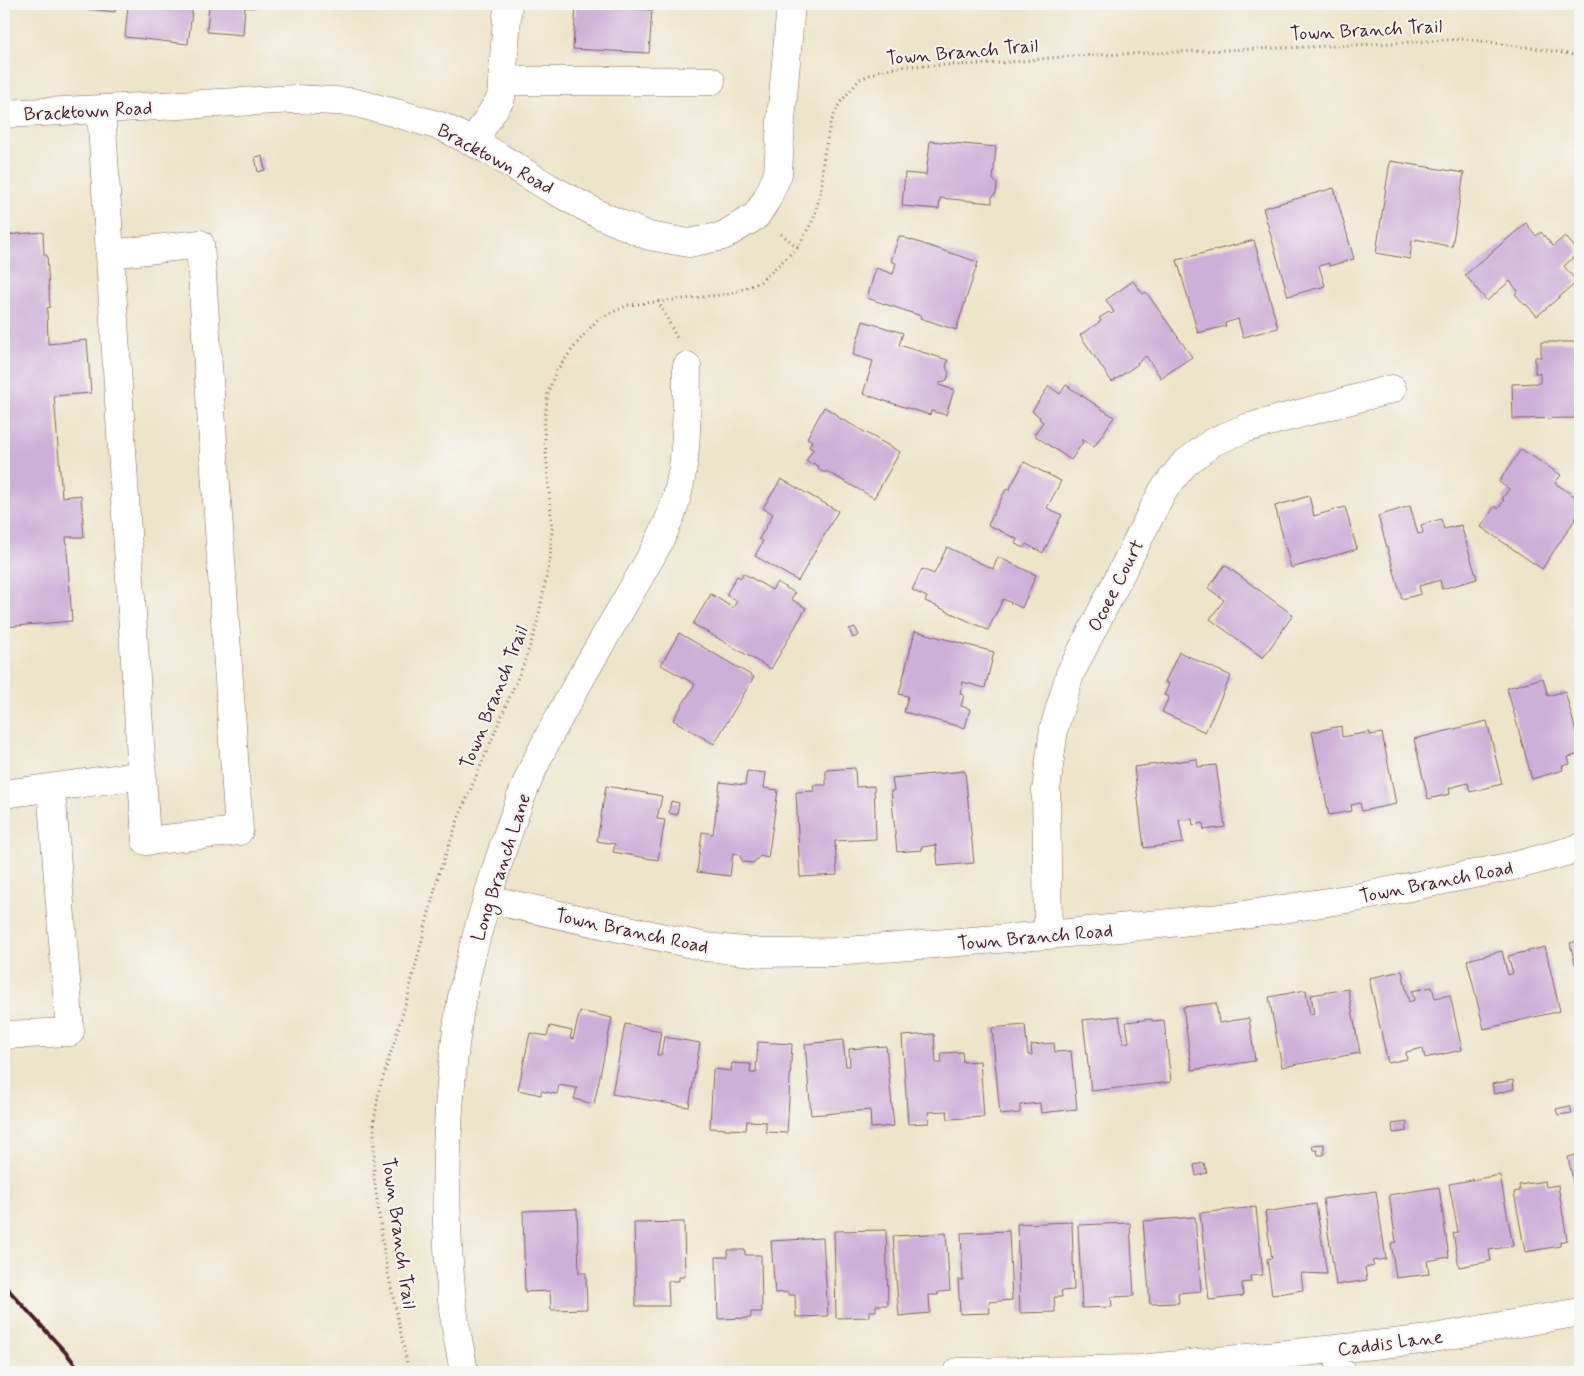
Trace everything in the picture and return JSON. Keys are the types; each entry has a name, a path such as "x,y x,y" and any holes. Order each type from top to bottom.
{"street":[{"path":"473,142 501,98 508,4"},
{"name":"Bracktown Road","path":"4,114 296,99 352,102 443,127 473,142 548,187 600,214 649,236 689,243 723,236 756,216 767,200 778,174 791,4"},
{"path":"502,81 710,82"},
{"path":"101,109 146,841 239,831 200,244 110,254"},
{"name":"Long Branch Lane","path":"464,1372 452,1302 446,1192 448,1131 457,1027 468,971 512,818 537,760 656,548 675,503 686,453 687,366"},
{"name":"Ocoee Court","path":"1048,935 1046,790 1054,728 1070,674 1162,492 1184,464 1212,442 1246,428 1392,389"},
{"path":"4,794 142,774"},
{"path":"4,1035 70,1032 51,788"},
{"name":"Town Branch Road","path":"487,900 706,947 763,952 834,952 1048,935 1231,917 1360,897 1518,865 1580,848"},
{"name":"Caddis Lane","path":"958,1372 1140,1368 1339,1360 1422,1340 1580,1312"}],"path":[{"name":"Town Branch Trail","path":"409,1372 385,1258 374,1176 374,1121 379,1091 406,1003 439,873 459,817 524,663 536,628 550,559 552,528 544,427 548,392 556,371 598,319 628,305 729,294 759,283 766,277 798,247 814,218 822,186 823,160 830,124 839,104 860,79 881,70 908,66 989,64 1072,56 1465,39 1540,48 1580,56"}],"building":[{"path":"89,4 116,4 115,12 88,9"},
{"path":"128,4 193,4 188,44 125,37"},
{"path":"209,4 255,4 254,8 245,7 243,35 207,32"},
{"path":"576,5 652,10 649,53 573,49"},
{"path":"930,141 996,147 993,179 997,184 996,193 992,197 992,203 940,198 939,209 902,206 905,173 926,175"},
{"path":"262,156 265,170 258,172 255,157"},
{"path":"1390,161 1464,173 1452,247 1416,239 1416,241 1412,240 1410,259 1376,253"},
{"path":"1334,188 1354,259 1329,266 1329,263 1319,266 1325,286 1288,296 1263,208"},
{"path":"1526,223 1536,236 1541,232 1553,246 1565,236 1579,252 1564,266 1577,282 1537,316 1515,294 1518,291 1510,281 1487,301 1465,275"},
{"path":"43,232 44,255 47,255 50,307 47,308 48,344 87,340 91,393 54,396 62,497 81,495 84,537 66,537 72,621 4,627 4,235"},
{"path":"899,236 978,262 956,330 867,298 876,268 893,274 896,263 891,261"},
{"path":"1254,240 1278,328 1243,337 1238,319 1225,323 1226,326 1198,333 1177,260"},
{"path":"1133,281 1143,294 1146,292 1192,357 1161,378 1146,356 1112,382 1080,335 1101,321 1099,318 1109,312 1111,314 1114,312 1106,300"},
{"path":"863,321 903,333 899,345 948,360 946,367 949,373 947,380 939,385 954,390 946,415 931,411 930,415 863,394 873,361 853,355"},
{"path":"1541,342 1580,342 1580,418 1513,419 1512,384 1540,383 1540,373 1535,373 1535,357 1541,357"},
{"path":"1066,385 1114,417 1094,447 1081,440 1083,442 1071,460 1034,435 1043,422 1032,411 1049,386 1060,394"},
{"path":"824,407 900,452 874,498 826,471 825,473 818,469 819,467 813,463 812,465 806,461 813,449 809,447 812,441 807,438"},
{"path":"1521,449 1561,475 1555,483 1580,500 1580,512 1542,569 1481,527 1495,506 1498,509 1504,500 1502,499 1509,489 1499,482"},
{"path":"1024,462 1061,481 1047,508 1062,515 1043,553 1026,544 1024,548 1015,544 1017,539 988,525 1006,489 1009,490"},
{"path":"781,479 838,511 798,581 755,556 763,541 759,539 773,514 763,508"},
{"path":"1309,496 1314,516 1345,507 1357,549 1291,568 1275,506"},
{"path":"1410,506 1418,534 1423,533 1421,525 1441,519 1444,529 1461,525 1477,579 1442,589 1440,580 1419,586 1421,594 1402,599 1378,516"},
{"path":"947,547 993,569 998,557 1036,575 1022,608 1003,599 988,630 925,601 927,597 912,590 922,569 934,574"},
{"path":"1225,565 1293,615 1263,658 1210,619 1224,600 1208,588"},
{"path":"743,573 772,590 777,582 795,593 791,599 806,608 771,669 693,624 711,594 733,608 737,601 726,595 737,576 741,578"},
{"path":"855,627 859,635 853,638 849,629"},
{"path":"915,631 994,652 985,688 963,682 960,694 964,695 961,706 970,709 965,728 904,712 908,696 899,694"},
{"path":"679,633 754,677 714,744 673,720 695,684 661,665"},
{"path":"1179,652 1231,676 1205,732 1162,712 1169,697 1164,695 1169,684 1165,682"},
{"path":"1543,678 1548,696 1565,691 1580,747 1580,754 1568,757 1570,764 1562,766 1563,770 1532,779 1507,688"},
{"path":"1487,721 1502,784 1470,792 1468,783 1449,788 1450,794 1428,799 1414,739"},
{"path":"1341,726 1342,737 1370,732 1370,735 1382,733 1396,804 1362,811 1360,803 1351,805 1352,811 1329,815 1312,732"},
{"path":"1197,759 1198,767 1216,765 1225,827 1204,830 1203,823 1193,825 1192,819 1179,820 1183,843 1144,848 1134,767"},
{"path":"855,768 856,787 874,786 876,839 835,841 837,875 800,877 796,792 814,791 813,785 826,785 826,770"},
{"path":"747,771 766,773 764,788 778,790 768,858 760,856 753,863 743,862 739,854 733,853 730,876 697,872 702,832 713,834 720,782 745,785"},
{"path":"965,771 974,863 938,866 936,845 921,847 922,850 897,852 891,791 894,791 892,778"},
{"path":"606,786 662,796 657,819 665,820 658,860 613,852 615,844 597,841"},
{"path":"671,801 679,803 677,815 669,813"},
{"path":"1580,940 1580,970 1578,963 1575,964 1570,943"},
{"path":"1545,947 1560,1011 1484,1029 1467,960 1502,951 1508,975 1513,973 1508,956"},
{"path":"1402,971 1409,1002 1414,1000 1412,991 1432,987 1435,998 1450,995 1462,1050 1425,1058 1423,1048 1406,1052 1407,1059 1388,1063 1369,978"},
{"path":"1348,989 1360,1053 1282,1067 1269,997 1306,990 1310,1015 1314,1014 1311,995"},
{"path":"1216,1003 1219,1023 1249,1018 1255,1061 1192,1070 1183,1007"},
{"path":"580,1011 612,1018 594,1104 574,1099 577,1088 559,1085 557,1094 541,1091 541,1095 518,1090 530,1033 547,1036 550,1026 572,1031 570,1038 573,1039"},
{"path":"1119,1016 1123,1043 1129,1042 1126,1022 1152,1019 1152,1021 1164,1020 1171,1082 1091,1091 1083,1020"},
{"path":"625,1024 661,1031 657,1055 661,1055 664,1037 700,1043 689,1107 612,1094"},
{"path":"1025,1025 1028,1055 1032,1055 1031,1045 1054,1043 1055,1052 1071,1051 1077,1109 1041,1113 1040,1103 1020,1105 1020,1113 1000,1115 992,1028"},
{"path":"934,1034 936,1063 942,1063 941,1053 962,1052 963,1062 980,1061 984,1117 948,1119 947,1111 928,1112 929,1123 908,1124 902,1036"},
{"path":"843,1040 846,1066 850,1066 849,1049 886,1046 894,1126 871,1128 870,1110 811,1115 805,1044"},
{"path":"758,1042 792,1044 787,1133 766,1132 766,1122 747,1121 746,1130 710,1128 713,1069 731,1071 732,1063 751,1064 750,1073 756,1073"},
{"path":"1513,1080 1514,1089 1494,1094 1492,1084"},
{"path":"1570,1106 1572,1113 1558,1115 1556,1109"},
{"path":"1407,1122 1407,1131 1393,1133 1392,1124"},
{"path":"1324,1144 1324,1155 1318,1155 1317,1150 1313,1150 1312,1145"},
{"path":"1580,1154 1580,1208 1579,1208 1568,1157"},
{"path":"1204,1163 1207,1173 1196,1176 1194,1165"},
{"path":"1500,1175 1513,1246 1489,1250 1491,1261 1459,1267 1453,1233 1458,1232 1449,1184"},
{"path":"1545,1181 1546,1187 1558,1185 1567,1240 1560,1242 1560,1246 1525,1252 1514,1192 1520,1191 1519,1185"},
{"path":"1439,1187 1449,1257 1427,1261 1429,1274 1396,1278 1391,1243 1396,1242 1389,1195"},
{"path":"1376,1191 1386,1259 1372,1261 1374,1266 1365,1268 1367,1280 1336,1285 1323,1199"},
{"path":"1316,1204 1327,1274 1301,1273 1303,1290 1272,1295 1267,1259 1272,1258 1265,1212"},
{"path":"1256,1207 1263,1275 1250,1276 1251,1282 1242,1283 1243,1296 1209,1300 1200,1213"},
{"path":"577,1209 579,1273 586,1273 587,1309 551,1310 550,1291 525,1292 523,1211"},
{"path":"1195,1217 1201,1291 1178,1293 1179,1303 1150,1304 1143,1221"},
{"path":"684,1222 685,1277 679,1277 679,1281 668,1281 669,1306 636,1306 634,1223"},
{"path":"1072,1222 1074,1290 1061,1291 1062,1297 1054,1297 1055,1312 1020,1313 1017,1224"},
{"path":"1130,1223 1134,1296 1111,1297 1112,1307 1082,1308 1078,1225"},
{"path":"886,1230 888,1305 876,1305 876,1311 869,1311 869,1317 836,1318 834,1231"},
{"path":"1009,1231 1012,1300 989,1302 990,1313 960,1314 958,1280 963,1280 961,1233"},
{"path":"946,1233 950,1291 938,1292 938,1295 929,1295 930,1313 899,1316 893,1236"},
{"path":"823,1238 828,1316 796,1317 795,1295 788,1295 788,1292 775,1293 771,1241"},
{"path":"728,1250 745,1250 745,1255 761,1255 762,1312 751,1312 751,1318 718,1319 716,1257 728,1257"}],"railway":[{"path":"4,1285 81,1372"}]}
